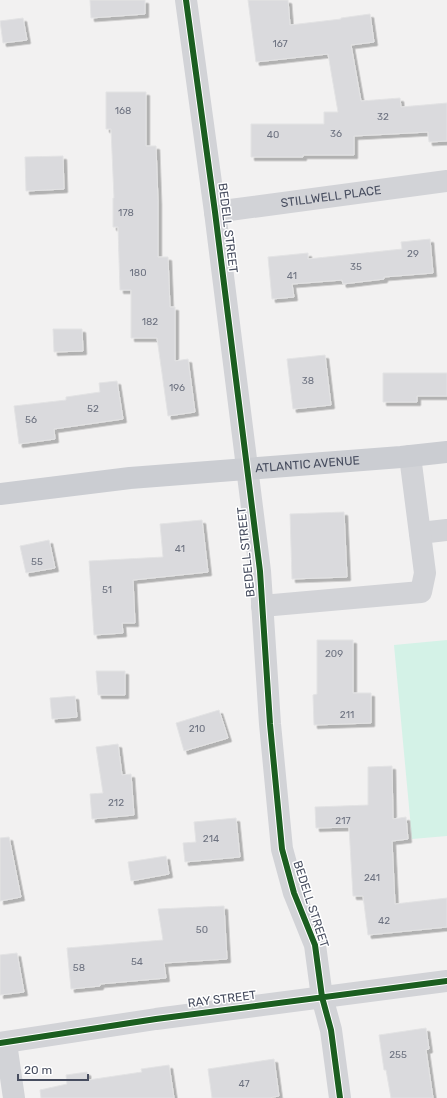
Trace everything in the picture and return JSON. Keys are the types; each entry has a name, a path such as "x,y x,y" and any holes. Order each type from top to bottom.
{"main road":[{"name":"ATLANTIC AVENUE","path":"0,494 130,478 447,452"}],"street":[{"name":"BEDELL STREET","path":"186,0 215,212 260,571 270,724 282,850 294,893 315,945 322,997 331,1030 340,1098"},
{"name":"STILLWELL PLACE","path":"215,212 447,181"},
{"path":"262,606 421,592 425,573 410,456"},
{"path":"420,533 447,530"},
{"name":"RAY STREET","path":"3,1043 156,1019 447,981"},
{"path":"3,1043 14,1098"}],"green space":[{"path":"447,640 447,836 412,839 394,645"}],"building":[{"path":"90,0 145,0 145,14 91,18"},
{"path":"248,0 288,0 290,25 370,14 374,42 351,45 361,101 400,98 401,107 447,103 447,141 429,142 428,132 354,136 354,155 251,157 251,124 324,124 324,112 338,112 328,54 256,62"},
{"path":"23,18 27,40 3,43 0,21"},
{"path":"106,92 146,92 146,146 156,146 158,257 168,257 170,307 175,307 175,361 188,359 195,412 168,416 157,338 131,338 131,290 120,290 118,227 113,227 114,198 111,129 106,129"},
{"path":"63,156 64,189 26,191 25,157"},
{"path":"430,239 433,273 384,277 384,279 343,284 342,280 292,284 294,297 272,299 268,257 308,253 308,259 402,249 401,242"},
{"path":"53,329 82,329 83,351 54,352"},
{"path":"325,355 331,405 293,409 287,359"},
{"path":"383,373 447,373 447,396 417,396 417,402 383,402"},
{"path":"117,381 123,419 54,429 55,439 19,444 14,406 66,400 66,397 100,392 99,383"},
{"path":"344,512 347,577 292,579 290,514"},
{"path":"202,520 208,572 133,580 135,623 122,623 123,633 94,635 89,561 163,557 160,524"},
{"path":"49,540 55,568 26,573 20,546"},
{"path":"317,640 353,640 353,693 371,693 371,723 314,725 313,695 317,694"},
{"path":"96,671 125,671 125,695 98,695"},
{"path":"75,696 77,717 52,719 50,698"},
{"path":"219,710 228,738 184,751 176,723"},
{"path":"118,744 122,775 131,774 134,815 92,819 90,794 103,793 96,747"},
{"path":"392,766 393,819 406,817 408,839 392,841 395,904 447,898 447,927 368,935 363,896 353,896 349,827 316,828 315,807 368,805 368,767"},
{"path":"236,818 240,857 185,862 183,843 196,842 194,822"},
{"path":"9,837 21,897 0,901 0,838"},
{"path":"166,856 169,874 131,881 128,862"},
{"path":"224,906 227,959 164,963 166,978 100,984 100,986 71,989 67,948 163,940 158,909"},
{"path":"17,953 24,992 0,995 0,955"},
{"path":"426,1028 429,1049 426,1050 433,1098 391,1098 386,1070 384,1070 379,1035"},
{"path":"274,1059 279,1096 269,1098 212,1098 208,1069"},
{"path":"169,1065 174,1098 41,1098 40,1090 67,1084 66,1075 87,1072 88,1080 142,1072 141,1069"}],"cycle path":[{"path":"186,0 215,212 260,571 270,724 282,849 294,893 315,945 322,997 331,1030 340,1098"},
{"path":"0,1043 156,1019 447,981"}]}
